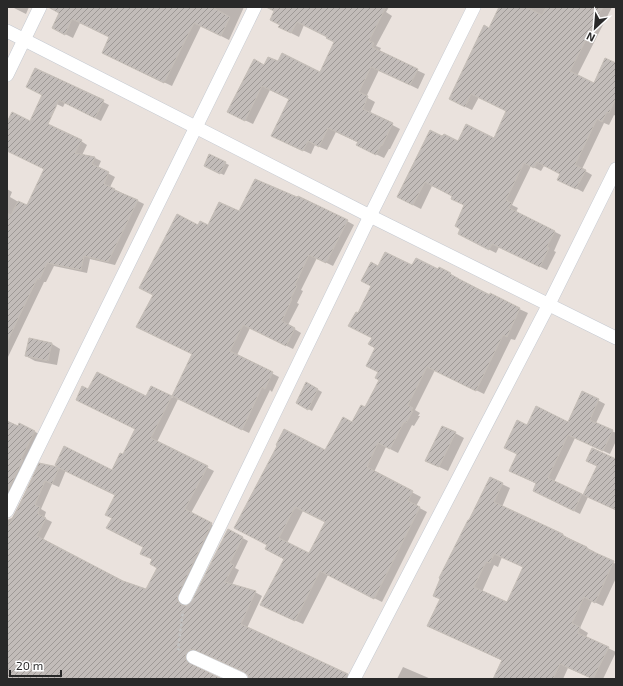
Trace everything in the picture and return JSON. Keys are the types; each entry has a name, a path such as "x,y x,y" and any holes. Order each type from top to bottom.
{"street":[{"path":"7,75 40,7"},
{"path":"7,511 255,7"},
{"path":"185,598 370,216 474,7"},
{"path":"7,31 370,216 616,338"},
{"path":"354,679 549,304 616,169"},
{"path":"193,656 241,679"}],"path":[{"path":"185,598 178,649 193,656"}],"building":[{"path":"48,7 212,7 230,17 221,36 194,23 164,83 102,53 109,37 72,19 65,35 52,28 59,13"},
{"path":"266,7 386,7 369,41 374,43 372,47 418,69 410,85 371,67 359,92 368,96 363,109 393,123 376,155 356,145 358,142 328,128 319,147 308,141 303,151 271,136 289,99 262,86 245,121 227,112 254,59 264,65 268,57 278,61 282,53 320,72 334,42 297,22 291,33 278,27 280,25 270,20 274,11"},
{"path":"499,7 526,7 542,15 546,7 603,7 570,71 594,83 605,58 616,63 616,98 609,113 607,112 602,122 597,119 575,165 586,170 576,189 557,180 560,174 537,162 534,168 524,163 506,200 512,203 509,208 555,231 547,247 549,248 540,267 492,244 489,250 458,234 460,229 455,226 464,205 451,199 452,196 425,182 413,205 397,197 430,130 442,136 444,134 458,141 466,124 494,138 506,111 471,94 465,107 449,99 484,25 489,28"},
{"path":"35,68 104,100 95,118 59,100 48,124 82,140 75,153 95,157 92,164 109,172 104,184 138,200 108,262 84,256 81,270 47,263 40,279 37,279 7,342 7,213 11,215 18,201 27,205 44,169 7,151 7,122 12,112 30,121 42,95 26,87"},
{"path":"209,154 226,162 220,174 204,166"},
{"path":"255,179 297,197 298,196 348,220 326,263 309,255 295,285 297,286 282,321 295,328 286,346 243,325 230,351 273,372 265,389 262,387 242,430 172,396 192,354 136,327 153,295 139,288 177,214 198,225 200,221 208,225 219,202 239,211"},
{"path":"385,252 412,265 416,258 438,269 439,267 490,295 490,293 520,308 507,337 503,335 476,391 427,367 408,405 413,408 411,411 413,411 406,423 404,422 390,449 378,443 367,467 413,491 408,501 420,507 374,599 320,571 295,621 260,605 284,559 265,549 267,545 234,528 277,446 276,445 284,429 325,450 343,417 352,422 361,405 365,407 379,380 375,378 378,372 366,366 375,348 368,344 372,338 348,326 356,312 358,313 371,286 361,281 371,262 378,266","holes":["295,507 325,522 309,553 279,538"]},
{"path":"29,338 52,343 48,361 25,356"},
{"path":"97,372 146,396 151,386 172,396 151,438 208,466 185,509 212,523 178,595 177,599 179,603 186,606 192,601 228,529 243,537 230,563 234,565 225,582 256,591 241,624 348,674 346,679 249,679 248,675 244,672 193,649 189,650 186,654 185,658 187,662 222,679 7,679 7,527 15,515 39,463 58,467 55,465 64,446 112,470 120,453 123,454 135,429 76,400 82,386 88,389","holes":["59,468 115,495 105,515 112,518 106,528 143,547 140,554 152,559 150,564 157,568 146,589 123,581 37,536 46,518 38,514 40,507 35,505 45,481 52,484"]},
{"path":"306,382 318,389 308,410 296,403"},
{"path":"582,391 599,399 590,420 613,430 603,451 568,435 548,478 582,494 574,511 533,491 536,483 509,471 517,454 504,448 517,420 527,425 536,406 568,422"},
{"path":"7,421 18,426 19,423 35,431 21,459 23,460 7,493"},
{"path":"442,426 456,432 439,467 425,461"},
{"path":"592,448 616,459 616,510 583,495 597,466 586,461"},
{"path":"490,477 503,483 494,502 563,534 563,536 587,547 587,549 614,561 595,603 584,597 572,623 580,627 578,633 609,647 593,679 560,664 553,679 493,679 502,660 427,626 440,599 433,596 440,579 439,578","holes":["494,554 523,567 507,602 474,587 486,562 490,563"]}]}
